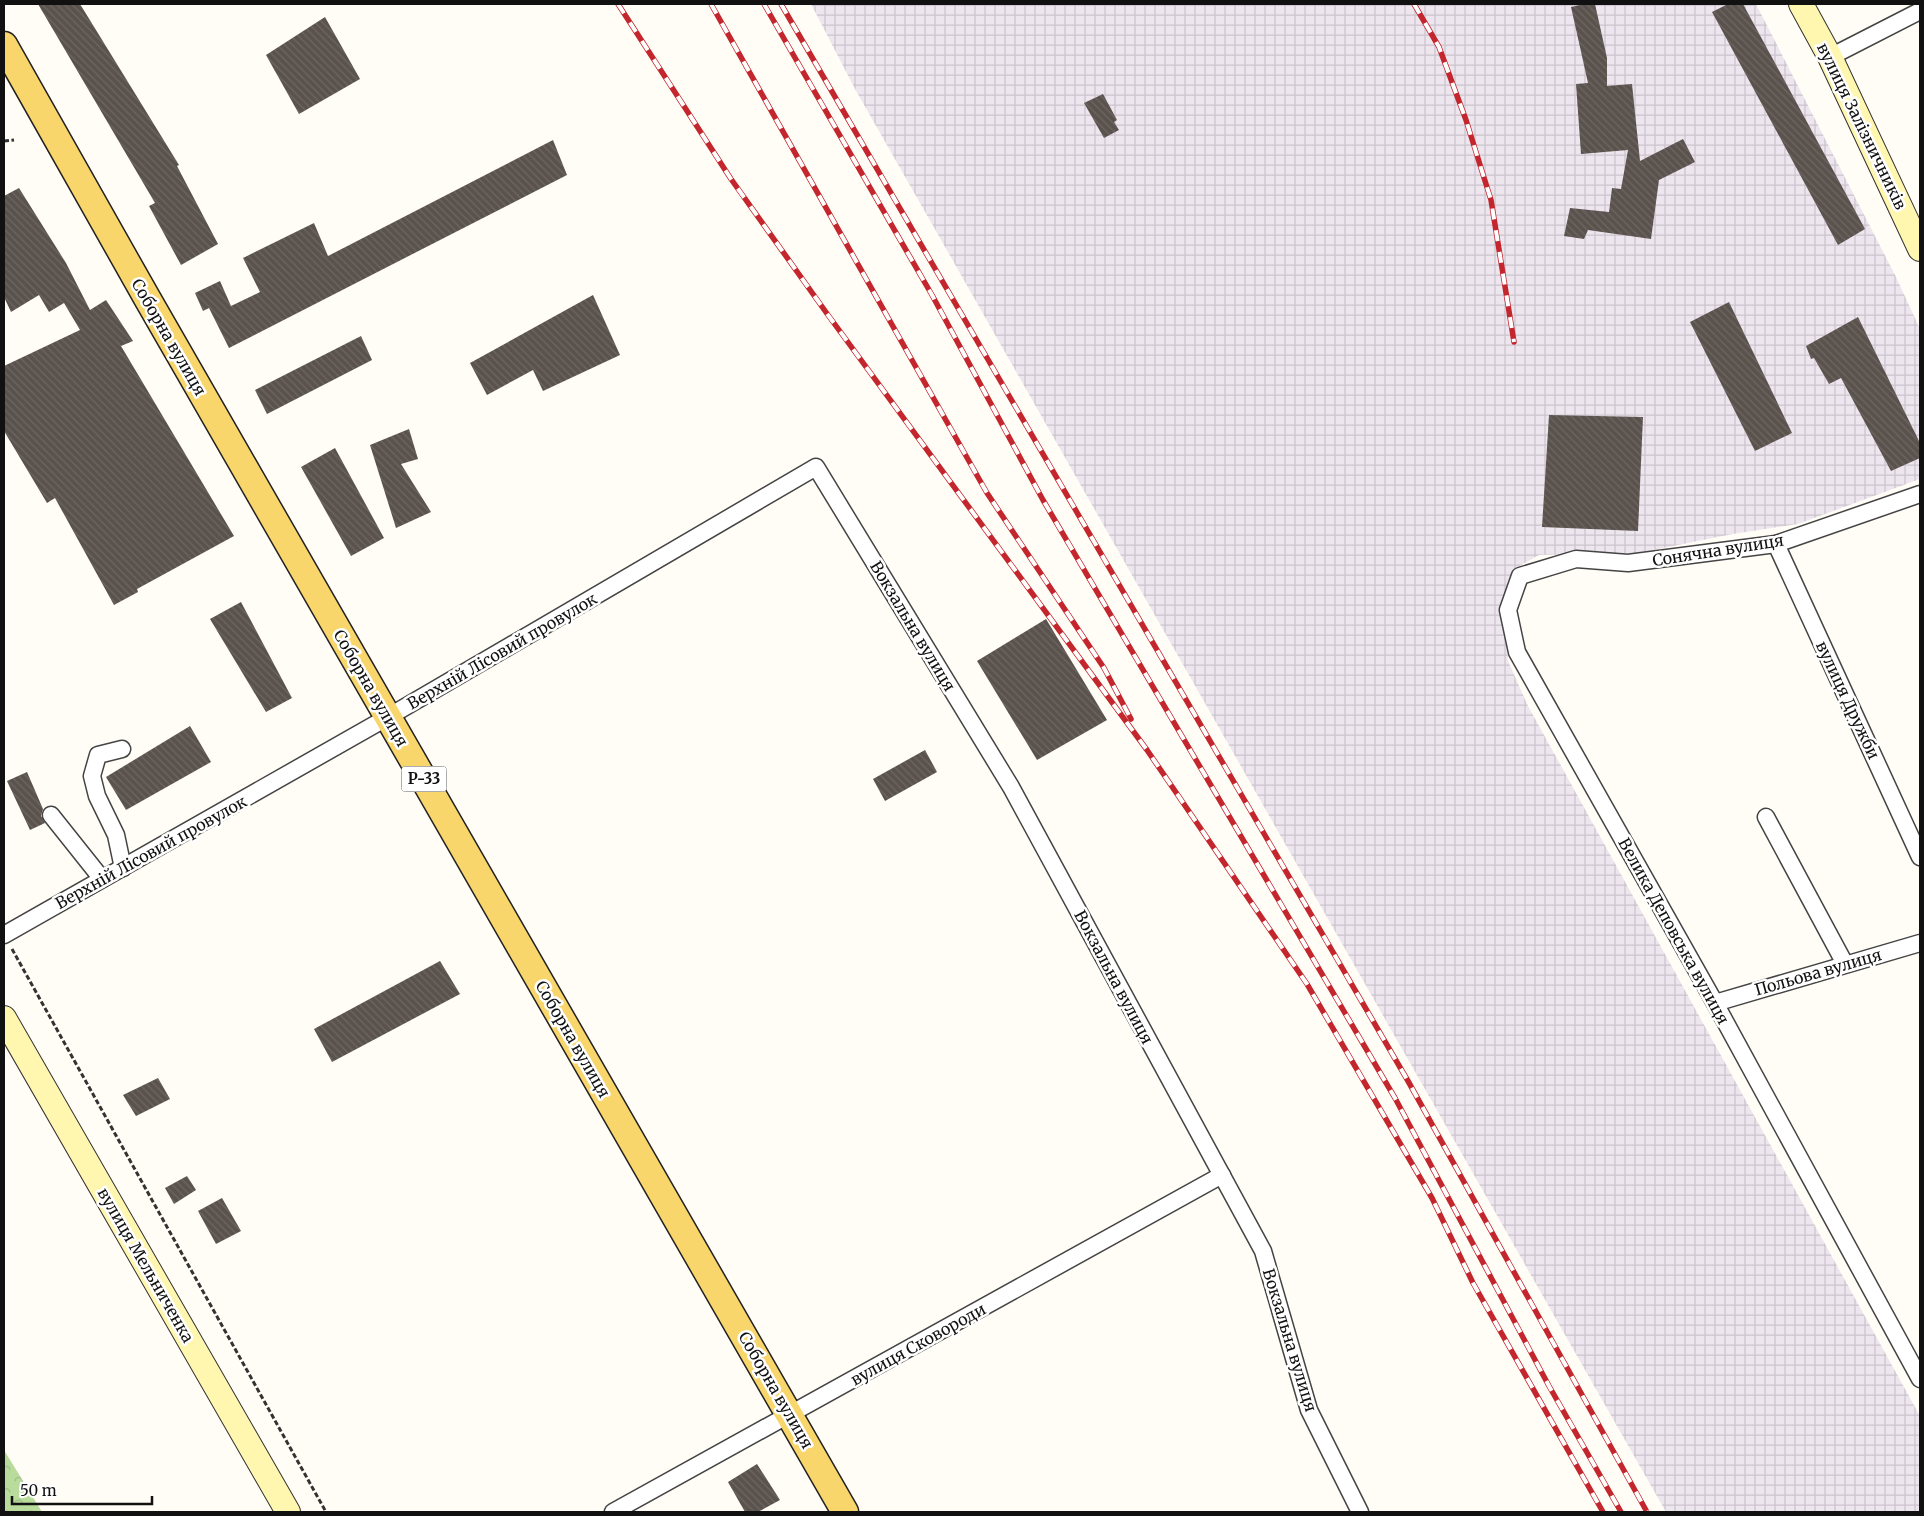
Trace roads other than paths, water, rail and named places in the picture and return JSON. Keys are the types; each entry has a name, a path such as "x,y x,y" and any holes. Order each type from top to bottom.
{"main road":[{"name":"Соборна вулиця","path":"4,45 845,1512"}],"street":[{"name":"вулиця Залізничників","path":"1801,4 1830,57 1920,249"},
{"path":"1830,57 1920,11"},
{"name":"Верхній Лісовий провулок","path":"4,935 388,717 816,467"},
{"name":"Вокзальна вулиця","path":"816,467 1011,787 1263,1251 1310,1410 1360,1512"},
{"name":"Сонячна вулиця","path":"1628,563 1776,544 1920,494"},
{"name":"вулиця Дружби","path":"1776,544 1920,857"},
{"name":"Велика Деповська вулиця","path":"1628,563 1576,559 1520,576 1508,610 1517,652 1715,1003 1920,1379"},
{"path":"122,750 98,756 92,776 98,796 116,835 123,868"},
{"path":"51,815 102,879"},
{"path":"1766,817 1845,964"},
{"name":"Польова вулиця","path":"1715,1003 1920,943"},
{"name":"вулиця Мельниченка","path":"4,1018 288,1512"},
{"name":"вулиця Сковороди","path":"613,1512 1222,1176"}],"railway":[{"path":"618,4 731,179 828,315 1147,750 1307,984 1432,1198 1473,1283 1603,1512"},
{"path":"711,4 987,493 1104,668 1131,719"},
{"path":"764,4 932,295 1043,500 1395,1098 1549,1386 1621,1512"},
{"path":"781,4 1408,1081 1647,1512"},
{"path":"1414,4 1439,47 1466,120 1491,200 1514,342"}]}
